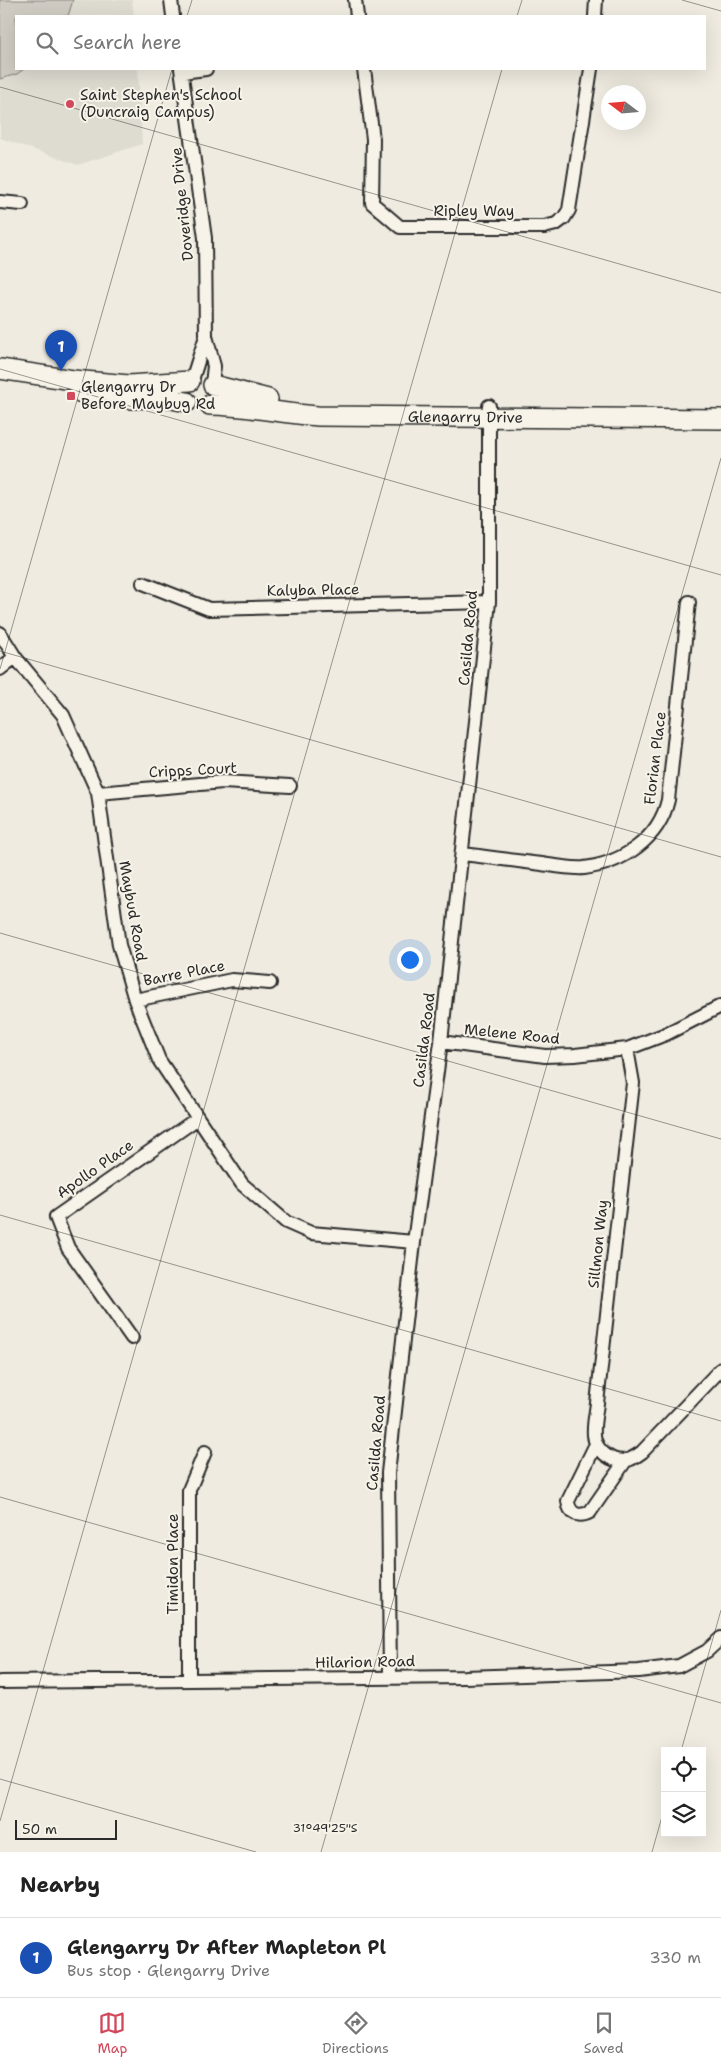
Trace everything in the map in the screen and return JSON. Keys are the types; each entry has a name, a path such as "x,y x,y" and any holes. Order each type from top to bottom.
{"main road":[{"path":"0,369 73,380 129,385 191,381 202,378 212,385 215,395 210,405 198,409 187,402 161,397 117,398 0,381"},
{"path":"187,402 184,391 191,381"},
{"name":"Glengarry Drive","path":"212,385 264,398 302,402 489,413 721,419"},
{"name":"Glengarry Drive","path":"210,405 230,405 281,413 318,416 721,408"}],"street":[{"path":"171,0 173,15"},
{"path":"355,0 357,15"},
{"path":"595,15 596,0"},
{"name":"Ripley Way","path":"364,70 373,139 372,203 400,227 493,228 544,228 556,224 569,210 591,70"},
{"name":"Doveridge Drive","path":"182,71 205,238 206,336 214,366 212,385"},
{"path":"0,202 22,204"},
{"name":"Doveridge Drive","path":"191,381 206,336"},
{"name":"Casilda Road","path":"390,1678 388,1473 414,1242 441,1042 489,602 489,413"},
{"name":"Kalyba Place","path":"143,583 209,609 489,602"},
{"name":"Florian Place","path":"462,854 582,868 615,859 629,852 643,843 656,830 665,814 668,800 690,602"},
{"name":"Maybud Road","path":"0,634 15,657 63,715 98,793 120,945 135,1000 159,1060 242,1184 286,1222 311,1233 414,1242"},
{"path":"0,669 15,657"},
{"name":"Cripps Court","path":"98,793 223,782 290,786"},
{"name":"Barre Place","path":"135,1000 232,980 270,983"},
{"name":"Melene Road","path":"441,1042 545,1056 575,1055 627,1049 666,1034 721,1006"},
{"name":"Sillmon Way","path":"627,1049 633,1083 597,1403 594,1435 596,1444 568,1501 568,1507 572,1512 584,1515 590,1512 626,1460 642,1452 721,1369"},
{"name":"Apollo Place","path":"132,1338 68,1248 56,1217 198,1118"},
{"path":"596,1444 601,1452 608,1456 626,1460"},
{"name":"Timidon Place","path":"189,1680 189,1490 205,1452"},
{"name":"Hilarion Road","path":"0,1682 390,1678 639,1671 679,1666 707,1651 721,1638"}],"shaded area":[{"name":"Saint Stephen's School (Duncraig Campus)","path":"0,0 132,0 134,15 15,15 15,70 138,70 142,144 78,165 0,138"},
{"path":"0,0 73,0 68,15 15,15 15,70 23,70 17,74 0,79"}],"place":[{"name":"Saint Stephen's School (Duncraig Campus)","path":"70,104"},
{"name":"Glengarry Dr After Mapleton Pl","path":"61,371"},
{"name":"Glengarry Dr Before Maybug Rd","path":"71,396"}]}
